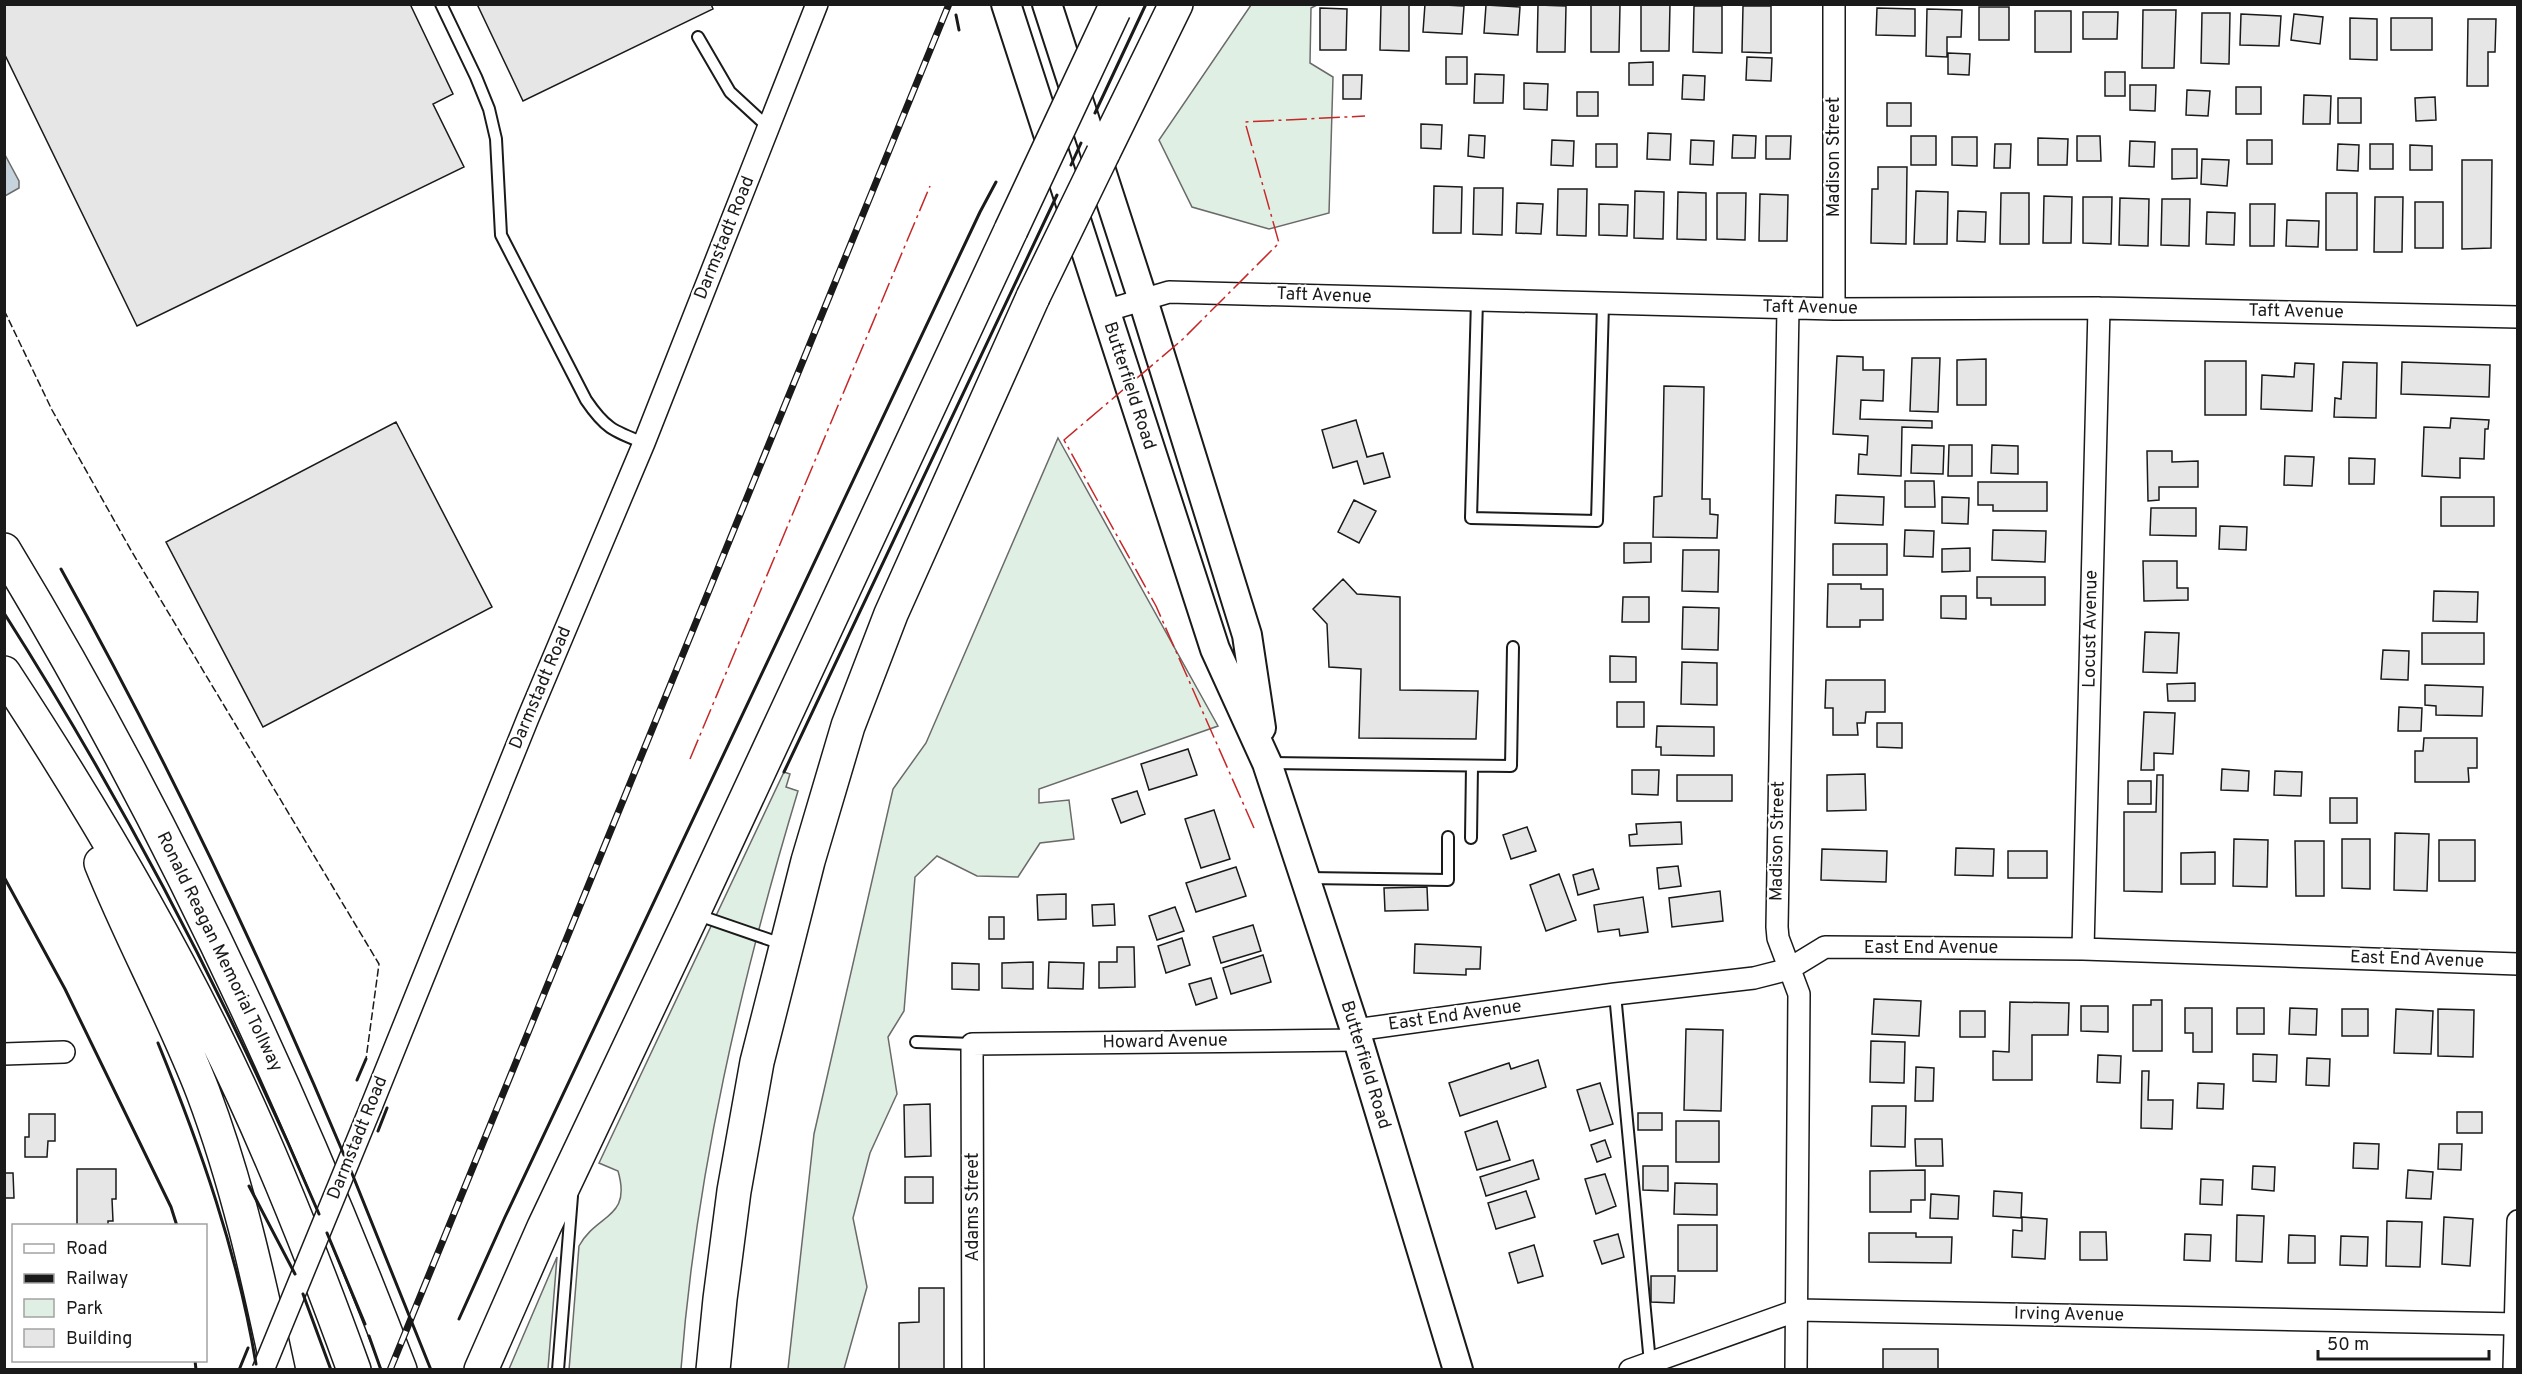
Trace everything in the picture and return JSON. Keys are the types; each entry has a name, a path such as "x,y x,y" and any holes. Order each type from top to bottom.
{"highway":[{"path":"713,1370 734,1191 757,1062 785,945 844,738 923,540 1033,297 1176,4"},
{"path":"481,1370 574,1162 693,913 1116,7"},
{"name":"Ronald Reagan Memorial Tollway","path":"4,550 138,784 221,951 314,1154 400,1370"},
{"path":"4,673 129,873 213,1031 305,1238 354,1370"},
{"path":"56,753 107,878 167,1004 203,1093 240,1212 261,1290 278,1370"}],"main road":[{"name":"Butterfield Road","path":"1006,4 1215,649 1266,763 1305,878 1356,1035 1458,1370"},
{"name":"Butterfield Road","path":"1047,4 1143,300 1247,635 1266,763"}],"street":[{"name":"Darmstadt Road","path":"262,1370 528,718 644,443 817,4"},
{"name":"Madison Street","path":"1834,4 1834,309"},
{"name":"Taft Avenue","path":"1105,311 1169,292 1834,309 2099,309 2517,317"},
{"name":"Madison Street","path":"1788,308 1777,927 1778,938 1799,994 1796,1370"},
{"name":"Locust Avenue","path":"2083,949 2099,309"},
{"name":"East End Avenue","path":"1356,1035 1615,994 1754,978 1790,969 1825,947 2083,949 2517,964"},
{"name":"Howard Avenue","path":"972,1044 1356,1035"},
{"name":"Adams Street","path":"972,1044 973,1370"},
{"path":"4,1054 64,1052"},
{"path":"2514,1370 2517,1221"},
{"name":"Irving Avenue","path":"1640,1366 1798,1310 2516,1324"}],"lane":[{"path":"441,4 489,109 496,139 501,235 591,408 602,423 644,443"},
{"path":"698,37 730,93 768,128"},
{"path":"1477,300 1471,518 1533,520 1597,521 1603,303"},
{"path":"1266,763 1511,766 1513,647"},
{"path":"1471,838 1472,766"},
{"path":"1305,878 1448,880 1448,837"},
{"path":"693,913 785,945"},
{"path":"1615,994 1640,1366"},
{"path":"915,1042 972,1044"},
{"path":"558,1370 574,1162"}],"green space":[{"path":"1251,5 1317,5 1311,8 1310,63 1333,77 1329,213 1269,229 1192,207 1159,140"},
{"path":"1058,438 1218,726 1039,789 1039,803 1069,800 1074,839 1040,843 1018,877 977,876 937,856 915,877 904,1011 888,1037 897,1094 870,1153 853,1218 867,1287 844,1369 788,1369 814,1134 893,789 926,743"},
{"path":"784,772 790,774 786,787 798,791 758,933 724,1077 698,1223 681,1369 569,1370 579,1246 586,1235 617,1207 620,1198 621,1187 618,1171 599,1163"},
{"path":"557,1257 548,1369 509,1369"}],"shaded area":[{"path":"4,153 19,181 19,188 5,196"}],"building":[{"path":"4,4 410,4 453,94 433,104 464,167 137,326 4,53"},
{"path":"477,4 711,4 713,9 523,101"},
{"path":"1381,4 1409,4 1409,51 1380,50"},
{"path":"1425,4 1464,6 1462,34 1423,32"},
{"path":"1641,4 1670,4 1669,51 1641,51"},
{"path":"1486,5 1520,7 1518,35 1484,33"},
{"path":"1538,5 1566,6 1565,52 1537,52"},
{"path":"1591,5 1620,5 1619,52 1591,52"},
{"path":"1694,6 1722,6 1722,53 1693,52"},
{"path":"1743,6 1771,6 1771,53 1742,52"},
{"path":"1979,7 2009,7 2009,40 1979,40"},
{"path":"1320,8 1347,9 1346,50 1320,50"},
{"path":"1877,8 1915,9 1915,36 1876,35"},
{"path":"1927,9 1962,10 1961,37 1947,37 1947,57 1926,56"},
{"path":"2143,10 2176,10 2174,68 2142,68"},
{"path":"2035,11 2071,11 2071,52 2035,52"},
{"path":"2083,12 2118,12 2117,39 2083,39"},
{"path":"2202,13 2230,13 2229,64 2201,63"},
{"path":"2241,14 2281,16 2279,46 2240,45"},
{"path":"2294,14 2323,17 2320,44 2291,40"},
{"path":"2350,18 2377,19 2377,60 2350,59"},
{"path":"2391,18 2432,18 2432,50 2391,50"},
{"path":"2468,19 2496,19 2495,52 2488,52 2488,86 2467,86"},
{"path":"1948,53 1970,54 1969,75 1948,74"},
{"path":"1446,57 1467,57 1467,84 1446,84"},
{"path":"1747,57 1772,58 1771,81 1746,80"},
{"path":"1653,62 1653,85 1629,85 1629,63"},
{"path":"2105,72 2125,72 2125,96 2105,96"},
{"path":"1475,74 1504,75 1503,103 1474,103"},
{"path":"1343,75 1362,75 1361,99 1343,99"},
{"path":"1683,75 1705,76 1704,100 1682,99"},
{"path":"1524,83 1548,84 1547,110 1524,109"},
{"path":"2130,85 2156,85 2155,111 2130,110"},
{"path":"2236,87 2261,87 2261,114 2236,114"},
{"path":"2187,90 2210,91 2208,116 2186,115"},
{"path":"1577,92 1598,92 1598,116 1577,116"},
{"path":"2304,95 2331,96 2330,124 2303,124"},
{"path":"2435,97 2436,120 2416,121 2415,98"},
{"path":"2338,98 2361,98 2361,123 2338,123"},
{"path":"1887,103 1911,103 1911,126 1887,126"},
{"path":"1421,124 1442,125 1441,149 1421,148"},
{"path":"1648,133 1671,134 1670,160 1647,159"},
{"path":"1469,135 1485,136 1484,158 1468,156"},
{"path":"1733,135 1756,136 1755,158 1732,158"},
{"path":"1766,136 1791,136 1790,159 1766,159"},
{"path":"1911,136 1936,136 1936,165 1911,165"},
{"path":"2077,136 2100,136 2101,161 2077,161"},
{"path":"1952,137 1977,137 1977,166 1952,165"},
{"path":"2038,138 2068,139 2067,165 2038,165"},
{"path":"1552,140 1574,141 1573,166 1551,165"},
{"path":"1691,140 1714,141 1713,165 1690,164"},
{"path":"2247,140 2272,140 2272,164 2247,164"},
{"path":"2130,141 2155,142 2154,167 2129,166"},
{"path":"1596,144 1617,144 1617,167 1596,167"},
{"path":"1995,144 2011,144 2010,168 1994,168"},
{"path":"2338,144 2359,145 2358,171 2337,170"},
{"path":"2370,144 2393,144 2393,169 2370,169"},
{"path":"2410,145 2432,146 2432,170 2410,170"},
{"path":"2172,149 2197,149 2197,178 2172,179"},
{"path":"2202,159 2229,160 2227,186 2201,184"},
{"path":"2462,160 2492,160 2491,248 2462,249"},
{"path":"1878,167 1907,167 1906,244 1871,243 1872,189 1878,189"},
{"path":"1434,186 1462,187 1461,233 1433,233"},
{"path":"1474,188 1503,188 1502,235 1473,234"},
{"path":"1558,189 1587,189 1586,236 1557,235"},
{"path":"1635,191 1664,192 1663,239 1634,238"},
{"path":"1916,191 1948,192 1947,244 1914,244"},
{"path":"1678,192 1706,193 1706,240 1677,239"},
{"path":"1717,193 1746,193 1745,240 1717,239"},
{"path":"2001,193 2029,193 2029,244 2000,244"},
{"path":"2326,193 2357,193 2357,250 2326,250"},
{"path":"1760,194 1788,195 1787,241 1759,241"},
{"path":"2044,196 2072,197 2071,243 2043,243"},
{"path":"2083,197 2112,197 2111,244 2083,243"},
{"path":"2375,197 2403,197 2402,252 2374,252"},
{"path":"2120,198 2149,199 2148,246 2119,245"},
{"path":"2162,199 2190,199 2189,246 2161,245"},
{"path":"2415,202 2443,202 2443,248 2415,248"},
{"path":"1517,203 1543,204 1541,234 1516,233"},
{"path":"1599,204 1628,205 1627,236 1599,235"},
{"path":"2250,204 2275,204 2274,246 2250,246"},
{"path":"1958,211 1986,212 1985,242 1957,241"},
{"path":"2207,212 2235,213 2234,245 2206,244"},
{"path":"2287,220 2319,221 2318,247 2286,246"},
{"path":"1837,356 1863,357 1863,370 1884,370 1883,401 1861,400 1860,419 1932,421 1932,428 1902,427 1901,476 1858,474 1859,454 1867,455 1868,436 1833,434"},
{"path":"1912,358 1940,358 1938,412 1910,411"},
{"path":"1986,359 1986,405 1957,405 1957,360"},
{"path":"2205,361 2246,361 2246,415 2205,415"},
{"path":"2343,362 2377,363 2376,418 2334,417 2335,398 2341,399"},
{"path":"2402,362 2490,365 2489,397 2401,394"},
{"path":"2295,363 2314,364 2312,411 2261,409 2262,375 2294,377"},
{"path":"1664,386 1704,387 1702,499 1710,499 1710,514 1718,515 1717,538 1653,537 1654,497 1662,496"},
{"path":"2451,418 2489,420 2488,429 2485,429 2484,459 2460,458 2460,478 2422,476 2424,427 2450,428"},
{"path":"1356,420 1367,457 1383,453 1390,477 1364,484 1357,461 1333,468 1322,430"},
{"path":"396,422 492,607 263,727 166,542"},
{"path":"1912,445 1944,446 1943,474 1911,473"},
{"path":"1949,445 1972,445 1972,476 1948,476"},
{"path":"1992,445 2018,446 2018,474 1991,473"},
{"path":"2147,451 2172,451 2172,462 2198,461 2198,487 2159,487 2159,500 2148,501"},
{"path":"2285,456 2314,457 2312,486 2284,485"},
{"path":"2349,458 2375,459 2374,484 2349,484"},
{"path":"1905,481 1934,481 1935,507 1905,507"},
{"path":"1978,482 2047,482 2047,511 1993,511 1993,505 1978,505"},
{"path":"1836,495 1884,497 1883,525 1835,523"},
{"path":"1942,497 1969,498 1968,524 1942,523"},
{"path":"2441,497 2494,497 2494,526 2441,526"},
{"path":"1354,500 1376,511 1359,543 1338,532"},
{"path":"2151,508 2196,508 2196,536 2150,535"},
{"path":"2220,526 2247,527 2246,550 2219,549"},
{"path":"1905,530 1934,531 1933,557 1904,556"},
{"path":"1993,530 2046,531 2045,562 1992,560"},
{"path":"1624,543 1651,543 1651,562 1624,563"},
{"path":"1833,544 1887,544 1887,575 1833,575"},
{"path":"1970,548 1970,571 1942,572 1942,549"},
{"path":"1683,550 1719,550 1718,592 1682,591"},
{"path":"2143,561 2177,561 2177,588 2188,588 2188,600 2144,601"},
{"path":"1977,577 2045,577 2045,605 1991,605 1991,598 1977,598"},
{"path":"1343,579 1357,594 1400,597 1400,690 1478,691 1476,739 1359,738 1361,669 1329,667 1327,624 1313,609"},
{"path":"1828,584 1861,584 1861,589 1883,589 1883,620 1860,620 1860,627 1827,627"},
{"path":"2434,591 2478,592 2477,622 2433,621"},
{"path":"1941,596 1966,596 1966,619 1941,618"},
{"path":"1623,597 1649,597 1649,622 1622,622"},
{"path":"1683,607 1719,608 1718,650 1682,649"},
{"path":"2145,632 2179,633 2177,673 2143,672"},
{"path":"2422,633 2484,633 2484,664 2422,664"},
{"path":"2383,650 2409,651 2408,680 2381,679"},
{"path":"1610,656 1636,657 1636,682 1610,682"},
{"path":"1682,662 1717,663 1717,705 1681,704"},
{"path":"1826,680 1885,680 1885,712 1866,712 1865,723 1857,723 1858,735 1833,735 1833,708 1825,708"},
{"path":"2195,683 2195,701 2168,701 2167,684"},
{"path":"2425,685 2483,687 2482,716 2436,715 2436,706 2425,705"},
{"path":"1617,702 1644,702 1644,727 1617,727"},
{"path":"2399,707 2422,708 2421,731 2398,731"},
{"path":"2144,712 2175,713 2173,754 2154,753 2154,770 2141,770"},
{"path":"1877,723 1902,723 1902,748 1877,747"},
{"path":"1657,726 1714,727 1714,756 1661,755 1661,747 1656,747"},
{"path":"2424,738 2477,738 2477,768 2468,768 2469,782 2415,782 2415,751 2423,751"},
{"path":"1188,749 1197,775 1149,790 1141,764"},
{"path":"2222,769 2249,771 2248,791 2221,790"},
{"path":"1632,770 1659,770 1658,795 1632,794"},
{"path":"2275,771 2302,772 2301,796 2274,795"},
{"path":"1865,774 1866,810 1827,811 1827,775"},
{"path":"1677,775 1732,775 1732,801 1677,801"},
{"path":"2157,775 2163,775 2162,892 2124,891 2124,812 2156,812"},
{"path":"2128,781 2151,781 2151,804 2128,804"},
{"path":"1137,791 1145,814 1121,823 1112,799"},
{"path":"2330,798 2357,798 2357,823 2330,823"},
{"path":"1214,810 1230,859 1201,868 1185,819"},
{"path":"1681,822 1682,844 1630,846 1629,835 1637,834 1636,824"},
{"path":"1527,827 1536,851 1511,859 1503,835"},
{"path":"2395,833 2429,834 2427,891 2394,890"},
{"path":"2234,839 2268,840 2267,887 2233,886"},
{"path":"2342,839 2370,839 2370,889 2342,888"},
{"path":"2439,840 2475,840 2475,881 2439,881"},
{"path":"2295,841 2324,841 2324,896 2296,896"},
{"path":"1956,848 1994,849 1993,876 1955,875"},
{"path":"1822,849 1887,851 1886,882 1821,880"},
{"path":"2008,851 2047,851 2047,878 2008,878"},
{"path":"2215,852 2215,884 2181,884 2181,853"},
{"path":"1678,866 1681,886 1659,889 1657,868"},
{"path":"1236,867 1246,896 1196,912 1186,883"},
{"path":"1593,869 1599,889 1578,895 1573,875"},
{"path":"1559,874 1576,920 1546,931 1530,885"},
{"path":"1427,887 1428,910 1385,911 1384,888"},
{"path":"1720,891 1723,921 1672,927 1669,898"},
{"path":"1066,894 1066,919 1038,920 1037,895"},
{"path":"1643,897 1648,932 1620,936 1619,929 1598,932 1594,905"},
{"path":"1114,904 1115,925 1093,926 1092,905"},
{"path":"1175,907 1184,931 1157,940 1149,916"},
{"path":"989,917 1004,917 1004,939 989,939"},
{"path":"1253,925 1261,951 1221,963 1213,937"},
{"path":"1182,938 1190,965 1166,973 1158,946"},
{"path":"1415,944 1481,947 1480,969 1466,969 1466,975 1414,973"},
{"path":"1117,947 1134,947 1135,987 1099,988 1099,962 1117,962"},
{"path":"1263,955 1271,982 1231,994 1223,968"},
{"path":"1033,962 1033,989 1002,988 1002,963"},
{"path":"1049,962 1084,963 1083,989 1048,988"},
{"path":"952,963 979,964 979,990 952,989"},
{"path":"1211,978 1217,998 1196,1005 1189,984"},
{"path":"1874,999 1921,1001 1919,1036 1872,1034"},
{"path":"2151,1000 2162,1000 2162,1051 2133,1051 2133,1005 2151,1005"},
{"path":"2010,1002 2069,1003 2068,1035 2032,1035 2032,1080 1993,1080 1993,1051 2009,1052"},
{"path":"2081,1006 2108,1006 2108,1032 2081,1031"},
{"path":"2185,1008 2212,1008 2212,1052 2193,1052 2193,1033 2185,1033"},
{"path":"2237,1008 2264,1008 2264,1034 2237,1034"},
{"path":"2290,1008 2317,1009 2316,1035 2289,1034"},
{"path":"2342,1009 2368,1009 2368,1036 2342,1036"},
{"path":"2396,1009 2433,1011 2431,1054 2394,1053"},
{"path":"2438,1009 2474,1010 2473,1057 2438,1056"},
{"path":"1960,1011 1985,1011 1985,1037 1960,1037"},
{"path":"1686,1029 1723,1030 1721,1111 1684,1110"},
{"path":"1871,1041 1905,1042 1904,1083 1870,1082"},
{"path":"2253,1054 2277,1055 2276,1082 2253,1081"},
{"path":"2098,1055 2121,1056 2120,1083 2097,1082"},
{"path":"2307,1058 2330,1059 2329,1086 2306,1085"},
{"path":"1538,1060 1546,1087 1460,1116 1449,1083 1509,1063 1511,1069"},
{"path":"1916,1067 1934,1068 1933,1101 1915,1101"},
{"path":"2142,1071 2149,1071 2148,1100 2173,1100 2172,1129 2141,1128"},
{"path":"1600,1083 1613,1124 1590,1131 1577,1090"},
{"path":"2198,1083 2224,1084 2223,1109 2197,1108"},
{"path":"930,1104 931,1156 905,1157 904,1105"},
{"path":"1872,1106 1906,1106 1905,1147 1871,1146"},
{"path":"2457,1112 2482,1112 2482,1133 2457,1133"},
{"path":"1638,1113 1662,1113 1662,1130 1638,1130"},
{"path":"29,1114 55,1114 55,1141 48,1141 47,1157 25,1157 25,1137 29,1137"},
{"path":"1497,1121 1510,1160 1477,1170 1465,1132"},
{"path":"1676,1121 1719,1121 1719,1162 1676,1162"},
{"path":"1915,1139 1942,1139 1943,1166 1916,1166"},
{"path":"1605,1140 1611,1157 1597,1162 1591,1145"},
{"path":"2354,1143 2379,1144 2378,1169 2353,1168"},
{"path":"2439,1144 2462,1144 2461,1170 2438,1169"},
{"path":"1533,1160 1539,1179 1486,1196 1480,1177"},
{"path":"1643,1166 1668,1166 1668,1191 1643,1190"},
{"path":"2253,1166 2275,1167 2274,1191 2252,1189"},
{"path":"77,1169 116,1169 116,1199 112,1199 113,1221 108,1221 108,1224 77,1224"},
{"path":"1925,1170 1925,1200 1911,1200 1911,1212 1870,1212 1870,1171"},
{"path":"2408,1170 2433,1172 2431,1199 2406,1198"},
{"path":"4,1173 13,1173 14,1198 4,1198"},
{"path":"1605,1174 1616,1206 1596,1214 1585,1179"},
{"path":"905,1177 933,1177 933,1203 905,1203"},
{"path":"2201,1179 2223,1180 2222,1205 2200,1204"},
{"path":"1675,1183 1717,1184 1717,1215 1674,1214"},
{"path":"1526,1191 1535,1217 1496,1229 1488,1203"},
{"path":"1994,1191 2022,1193 2021,1218 1993,1216"},
{"path":"1931,1194 1959,1196 1958,1219 1930,1218"},
{"path":"2237,1215 2264,1216 2262,1262 2236,1261"},
{"path":"2022,1217 2047,1219 2045,1259 2012,1257 2013,1230 2022,1231"},
{"path":"2444,1217 2473,1219 2470,1266 2442,1264"},
{"path":"2387,1221 2422,1222 2420,1267 2386,1266"},
{"path":"1678,1225 1717,1225 1717,1271 1678,1271"},
{"path":"2080,1232 2106,1232 2107,1260 2080,1260"},
{"path":"1869,1233 1916,1233 1916,1237 1952,1237 1951,1263 1869,1262"},
{"path":"1618,1234 1624,1257 1602,1264 1594,1241"},
{"path":"2185,1234 2211,1235 2210,1261 2184,1260"},
{"path":"2289,1235 2315,1236 2315,1263 2288,1263"},
{"path":"2341,1236 2368,1237 2367,1266 2340,1265"},
{"path":"1534,1245 1543,1276 1518,1283 1509,1253"},
{"path":"1651,1276 1675,1276 1674,1303 1651,1302"},
{"path":"919,1288 944,1288 944,1370 899,1370 899,1323 919,1322"},
{"path":"1883,1349 1938,1349 1938,1370 1883,1370"}],"railway":[{"path":"390,1370 949,4"}],"fence":[{"path":"4,310 52,410 132,552 379,964 366,1059"}],"wall":[{"path":"1095,113 1146,4"},
{"path":"956,15 959,30"},
{"path":"1071,165 1081,143"},
{"path":"459,1319 505,1217 996,182"},
{"path":"784,772 1057,195"},
{"path":"61,569 175,785 279,1006 344,1155"},
{"path":"4,613 92,759 174,907 249,1059 319,1214"},
{"path":"4,877 65,989 171,1207 176,1224"},
{"path":"158,1043 216,1201 239,1282 256,1364"},
{"path":"357,1080 366,1059"},
{"path":"378,1131 387,1108"},
{"path":"351,1171 431,1370"},
{"path":"249,1186 295,1274"},
{"path":"327,1233 365,1324"},
{"path":"303,1294 331,1370"},
{"path":"369,1336 381,1370"},
{"path":"239,1370 248,1348"},
{"path":"195,1362 196,1370"}],"power":[{"path":"1254,828 1156,606 1064,440 1183,339 1279,243 1245,122 1365,116"},
{"path":"690,759 930,186"}]}
